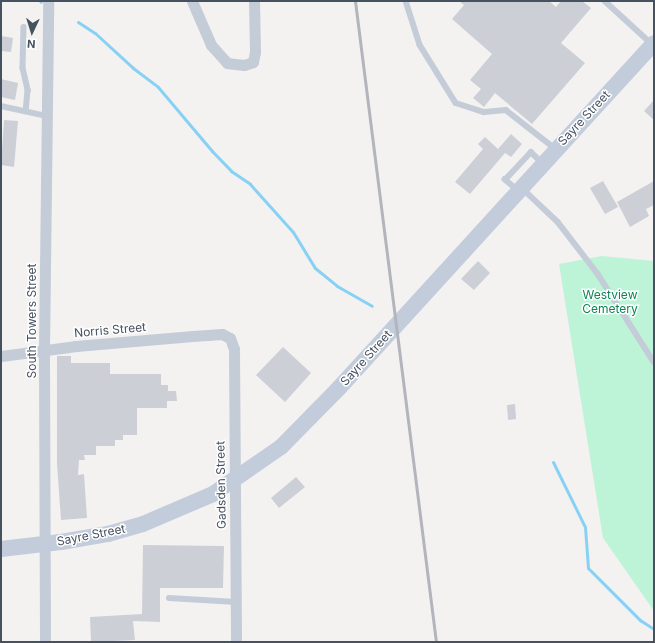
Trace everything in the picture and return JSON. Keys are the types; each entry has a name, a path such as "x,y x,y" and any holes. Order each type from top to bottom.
{"main road":[{"name":"Sayre Street","path":"1,549 46,544 108,534 143,524 180,510 235,481 281,448 339,388 653,43"}],"street":[{"name":"South Towers Street","path":"44,642 46,544 44,350 48,1"},
{"path":"192,1 211,45 227,63 239,64 253,62 255,52 254,1"},
{"name":"Norris Street","path":"1,356 44,350 222,334"},
{"name":"Gadsden Street","path":"222,334 230,338 234,349 233,426 235,481 236,642"}],"lane":[{"path":"406,1 420,45 456,103 484,112 506,110 556,149"},
{"path":"605,1 653,43"},
{"path":"24,27 23,68 28,90 26,111"},
{"path":"1,106 47,116"},
{"path":"520,189 558,222 602,279 654,362"},
{"path":"169,598 236,602"}],"green space":[{"name":"Westview Cemetery","path":"602,256 654,261 654,611 603,538 559,264"}],"building":[{"path":"459,1 549,1 556,7 561,1 582,1 591,8 561,43 585,63 532,124 495,93 484,107 473,98 481,89 470,80 492,54 452,19 464,5"},
{"path":"1,36 13,38 11,52 1,51"},
{"path":"1,79 18,83 15,100 1,97"},
{"path":"654,100 654,120 644,111"},
{"path":"4,120 18,121 14,167 1,165"},
{"path":"511,134 522,144 511,157 505,153 470,194 455,182 483,149 478,144 485,137 498,149"},
{"path":"603,181 618,207 605,214 590,188"},
{"path":"654,181 654,205 646,209 649,216 630,227 617,202"},
{"path":"478,261 490,273 474,290 461,279"},
{"path":"283,347 311,373 285,402 256,375"},
{"path":"57,356 71,356 71,363 110,363 110,374 161,374 161,385 168,385 168,391 176,391 177,401 167,401 167,408 137,408 137,435 123,435 123,440 115,440 115,446 96,446 96,455 84,455 85,460 79,460 78,475 84,474 87,518 61,520 57,464"},
{"path":"515,404 516,419 508,420 507,405"},
{"path":"296,477 305,487 279,508 271,498"},
{"path":"143,545 224,546 223,588 160,588 160,622 133,621 135,640 91,642 90,617 142,614"}],"waterway":[{"path":"78,22 95,33 133,68 158,87 212,151 231,171 250,184 293,232 315,268 337,286 372,306"},
{"path":"553,462 585,527 588,568 640,620 654,629"}],"railway":[{"path":"355,1 436,642"}]}
